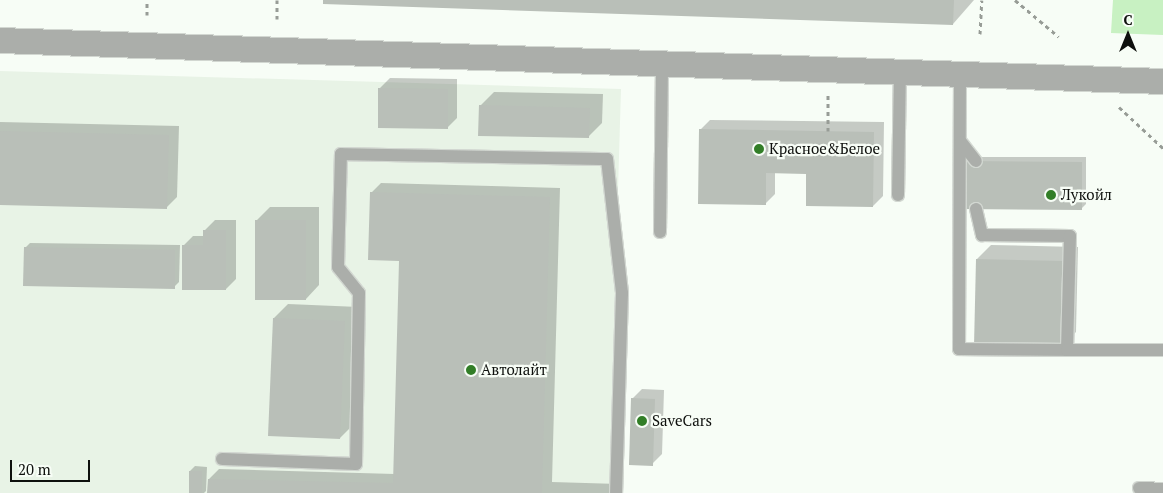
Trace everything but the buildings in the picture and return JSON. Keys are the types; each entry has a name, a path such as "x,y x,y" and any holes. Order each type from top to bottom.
{"street":[{"path":"0,40 1163,81"}],"lane":[{"path":"660,232 662,63"},
{"path":"898,195 900,71"},
{"path":"960,74 959,349 1163,350"},
{"path":"961,142 976,161"},
{"path":"222,459 356,464 359,293 338,267 341,154 607,159 622,293 616,493"},
{"path":"976,209 982,235 1070,236 1067,350"},
{"path":"1139,488 1163,489"}],"path":[{"path":"147,15 148,0"},
{"path":"277,0 277,19"},
{"path":"980,34 982,0"},
{"path":"1015,0 1059,36"},
{"path":"828,85 828,131"},
{"path":"1113,101 1163,148"}],"shaded area":[{"path":"0,71 621,89 609,493 0,493"}],"green space":[{"path":"1113,0 1163,0 1163,35 1111,33"}],"place":[{"name":"Красное&Белое","path":"759,149"},
{"name":"Лукойл","path":"1051,195"},
{"name":"Автолайт","path":"471,370"},
{"name":"SaveCars","path":"642,421"}]}
